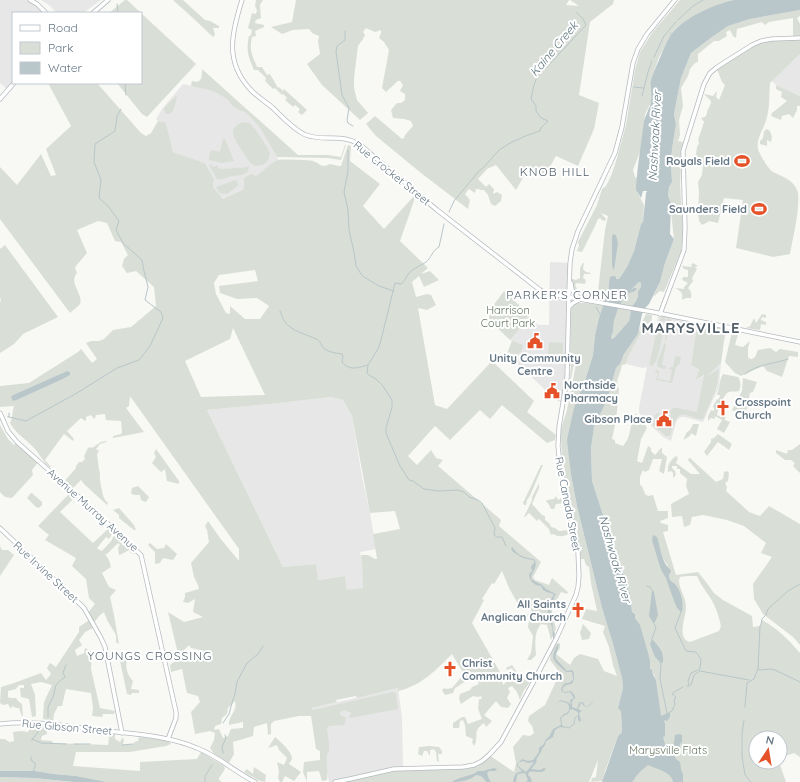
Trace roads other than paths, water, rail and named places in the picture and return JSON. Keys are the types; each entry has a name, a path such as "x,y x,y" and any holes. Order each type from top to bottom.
{"main road":[{"path":"30,0 37,4 45,12"},
{"path":"94,12 108,0"},
{"name":"Rue Crocket Street","path":"242,0 232,46 236,67 241,78 250,89 302,133 316,138 345,138 353,140 359,144 437,210 540,290 800,342"},
{"name":"Rue Canada Street","path":"335,782 394,769 463,767 474,765 482,761 496,749 506,734 574,602 578,589 578,559 575,536 558,452 559,427 567,378 569,278 571,254 573,244 619,139 636,53 643,40 675,0"},
{"path":"660,314 684,250 685,228 683,151 704,84 716,68 752,45 761,41 772,39 800,38"},
{"path":"0,98 13,84"},
{"path":"569,278 572,290 581,299 573,303 569,308"},
{"name":"Avenue Murray Avenue","path":"0,413 8,431 17,442 141,555 176,712 175,721 168,739"},
{"name":"Rue Irvine Street","path":"0,528 84,608 105,647 122,733"},
{"name":"Rue Gibson Street","path":"0,724 36,723 168,739"},
{"path":"168,739 193,746 207,752 255,782"}],"water":[{"name":"Nashwaak River","path":"734,0 800,0 800,10 750,19 728,26 691,53 681,78 674,114 676,125 671,163 672,182 669,187 668,196 671,203 670,234 674,239 660,282 642,314 638,334 616,368 607,400 594,427 591,448 592,481 630,593 632,612 635,614 635,618 640,625 650,661 650,668 656,681 661,716 670,712 670,717 667,721 664,720 665,736 663,737 665,743 670,748 670,746 674,743 675,735 682,735 682,742 678,752 672,751 676,759 680,762 683,782 673,782 667,773 648,765 632,782 602,782 618,736 622,732 621,711 618,708 623,688 622,678 602,608 577,506 571,475 567,440 574,408 585,381 593,355 595,335 608,292 610,277 614,276 616,279 619,279 627,267 634,251 641,224 643,222 647,191 643,191 641,198 636,190 636,185 644,121 651,101 651,80 666,43 682,24 698,13 716,5","holes":["639,282 641,283 638,296 632,306 629,321 612,339 611,337 614,321 618,309 625,296 635,291 637,288 630,291"]},
{"path":"613,234 616,235 618,243 614,270 612,265"},
{"path":"67,371 70,372 70,375 63,379 13,401 11,397 13,395"},
{"path":"653,535 657,537 663,560 671,571 669,576 670,580 675,584 680,594 683,605 682,612 677,608 666,578 661,570 652,540"},
{"path":"512,547 520,555 535,560 536,566 531,579 556,594 550,610 553,631 555,633 554,638 548,611 554,594 543,590 541,586 532,582 529,574 532,571 531,567 535,561 521,557 512,551"},
{"path":"652,590 654,592 658,615 654,624 649,616"},
{"path":"652,639 662,652 663,662 661,663 655,657 650,644"},
{"path":"558,643 556,659 567,671 572,670 574,673 574,680 572,684 566,685 562,691 571,691 575,696 575,698 572,701 572,707 577,709 579,703 583,702 585,706 581,703 578,709 582,711 579,714 581,720 580,722 578,720 578,712 572,709 568,714 561,718 562,725 566,728 560,727 555,730 553,737 546,741 536,763 531,769 546,769 542,772 529,772 528,775 532,782 526,782 528,780 525,773 518,774 516,782 513,782 515,775 522,771 517,766 517,764 518,763 522,759 528,761 533,760 539,752 539,748 550,736 553,729 561,725 560,718 567,713 569,706 567,703 560,701 557,704 560,700 568,702 571,705 570,700 574,698 570,692 565,693 561,691 563,685 573,680 572,672 565,671 554,661 554,651","holes":["523,761 528,763 534,762 526,772 518,766 518,763"]},
{"path":"494,768 497,769 487,773 491,782 486,782 482,777 476,775 465,781 452,782 478,771"},
{"path":"0,771 35,771 76,776 107,782 74,782 34,778 0,777"}],"waterway":[{"path":"678,20 693,6 703,0"},
{"path":"117,4 118,12"},
{"name":"Kaine Creek","path":"449,212 454,201 499,150 512,142 540,131 548,121 541,118 531,99 534,86 541,72 586,25 583,19 576,12"},
{"path":"654,57 664,36 676,22"},
{"path":"345,31 345,40 337,46 336,52 342,95 349,108 347,120 348,123 353,126"},
{"path":"642,96 652,61"},
{"path":"125,84 126,95"},
{"path":"634,87 643,88"},
{"path":"9,417 26,421 77,393 117,368 139,360 150,346 163,318 161,312 145,300 148,287 142,260 123,243 116,230 119,221 108,206 99,198 101,180 94,162 95,144 115,131 117,116 121,109"},
{"path":"348,150 348,171 344,192 356,266 364,277 379,286 394,291"},
{"name":"Kaine Creek","path":"444,224 439,247 426,262 411,271 404,282 401,284 395,283 381,340 378,349 368,365 367,373 383,386 392,400 392,407 386,433 400,466 409,480 413,481 424,489 439,491 458,490 464,492 469,497 478,500 482,503 495,528 494,535 497,537 502,537 506,546"},
{"path":"596,307 601,316"},
{"path":"280,311 285,322 292,328 318,340 328,351 342,354 342,362 348,367 357,368 367,365"},
{"path":"745,374 760,366 788,359"},
{"path":"8,417 9,413"},
{"path":"745,707 747,683 754,679 758,669 760,626 762,619 766,615 768,609 788,591 800,584"},
{"path":"647,586 652,590"},
{"path":"681,612 675,628 686,651 696,652 701,659 700,669 691,673 688,681 689,686 687,686"},
{"path":"652,639 656,627 654,624"},
{"path":"223,723 229,714 237,682 247,663 258,654 263,646"},
{"path":"660,662 660,679 667,713"},
{"path":"48,717 48,707 53,697 56,685 65,677 63,673 66,665"},
{"path":"758,669 775,670 800,682"},
{"path":"690,685 694,675 700,671 749,680"},
{"path":"670,712 675,704 674,701 676,697 672,694 683,687"},
{"path":"566,727 569,728 574,724 577,716"},
{"path":"744,720 742,734 742,756 745,775 751,782"},
{"path":"32,740 41,727"},
{"path":"223,753 222,747 226,738 225,735"},
{"path":"32,739 41,743 66,744"},
{"path":"74,744 90,744"},
{"path":"122,745 133,744"},
{"path":"31,757 31,760 35,763 33,771"},
{"path":"205,782 205,776 212,765"}],"place":[{"name":"Royals Field","path":"742,161"},
{"name":"Saunders Field","path":"759,209"},
{"name":"Unity Community Centre","path":"535,341"},
{"name":"Northside Pharmacy","path":"552,391"},
{"name":"Crosspoint Church","path":"723,408"},
{"name":"Gibson Place","path":"664,419"},
{"name":"All Saints Anglican Church","path":"578,610"},
{"name":"Christ Community Church","path":"450,669"}],"district":[{"name":"KNOB HILL","path":"555,172"},
{"name":"PARKER'S CORNER","path":"567,295"},
{"name":"MARYSVILLE","path":"691,328"},
{"name":"YOUNGS CROSSING","path":"150,656"}],"park label":[{"name":"Harrison Court Park","path":"508,316"},
{"name":"Marysville Flats","path":"668,750"}]}
